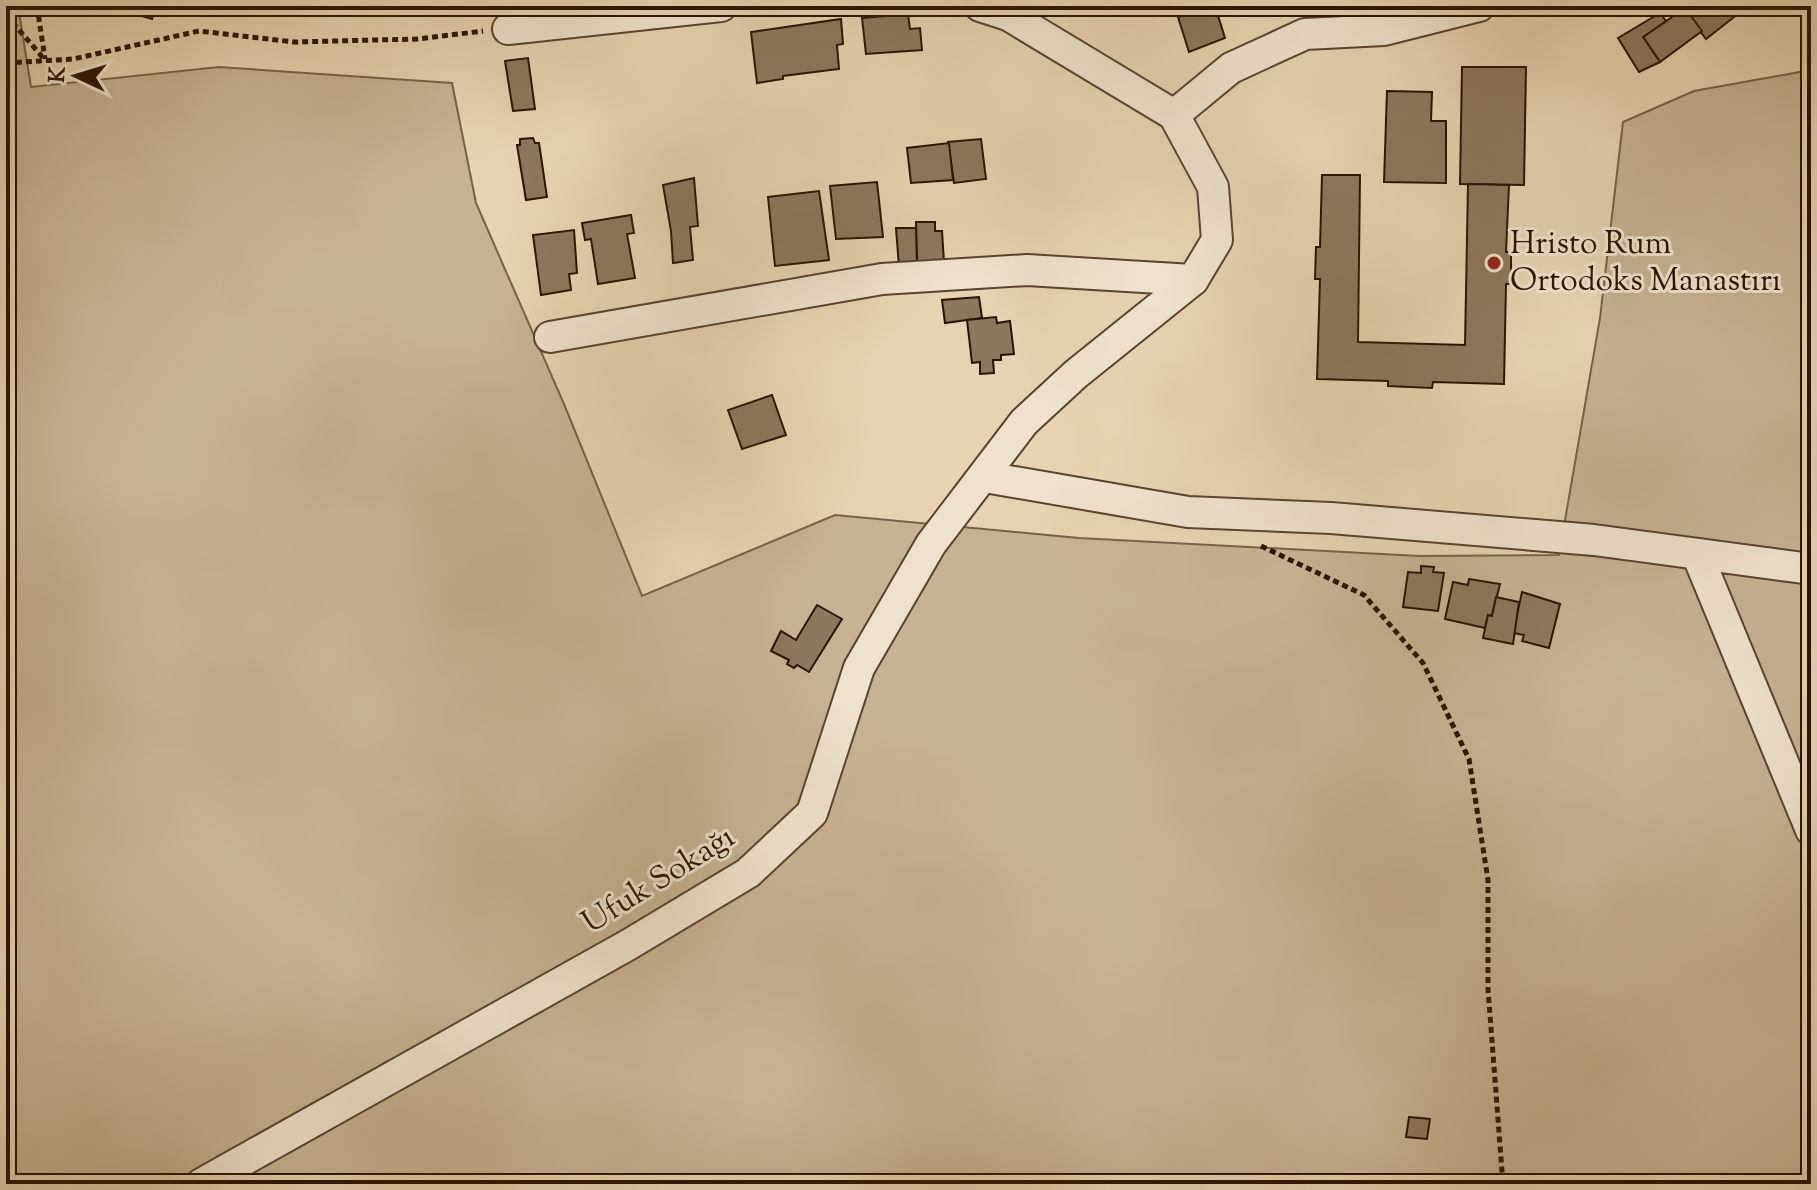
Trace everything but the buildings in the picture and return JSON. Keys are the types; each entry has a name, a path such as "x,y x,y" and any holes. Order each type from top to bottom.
{"street":[{"path":"508,29 721,6"},
{"path":"550,337 882,279 1027,270 1193,280 1217,240 1213,187 1174,115 1008,15 980,6"},
{"path":"1174,115 1231,68 1305,34 1384,30 1479,6"},
{"name":"Ufuk Sokağı","path":"201,1184 628,945 748,873 812,813 859,668 931,544 1024,422 1076,374 1193,280"},
{"path":"985,477 1188,512 1347,519 1594,540 1811,569"},
{"path":"1697,554 1811,830"}],"path":[{"path":"37,6 45,60"},
{"path":"6,15 45,60"},
{"path":"6,63 73,59 199,31 294,42 418,39 508,29"},
{"path":"1256,544 1364,595 1423,663 1469,759 1488,880 1488,989 1503,1184"}],"shaded area":[{"path":"6,6 18,6 31,87 219,67 452,83 476,203 564,404 642,596 835,515 1079,538 1419,556 1559,555 1600,318 1623,122 1694,91 1811,70 1811,1184 6,1184"}],"place":[{"name":"Hristo Rum Ortodoks Manastırı","path":"1494,263"}]}
